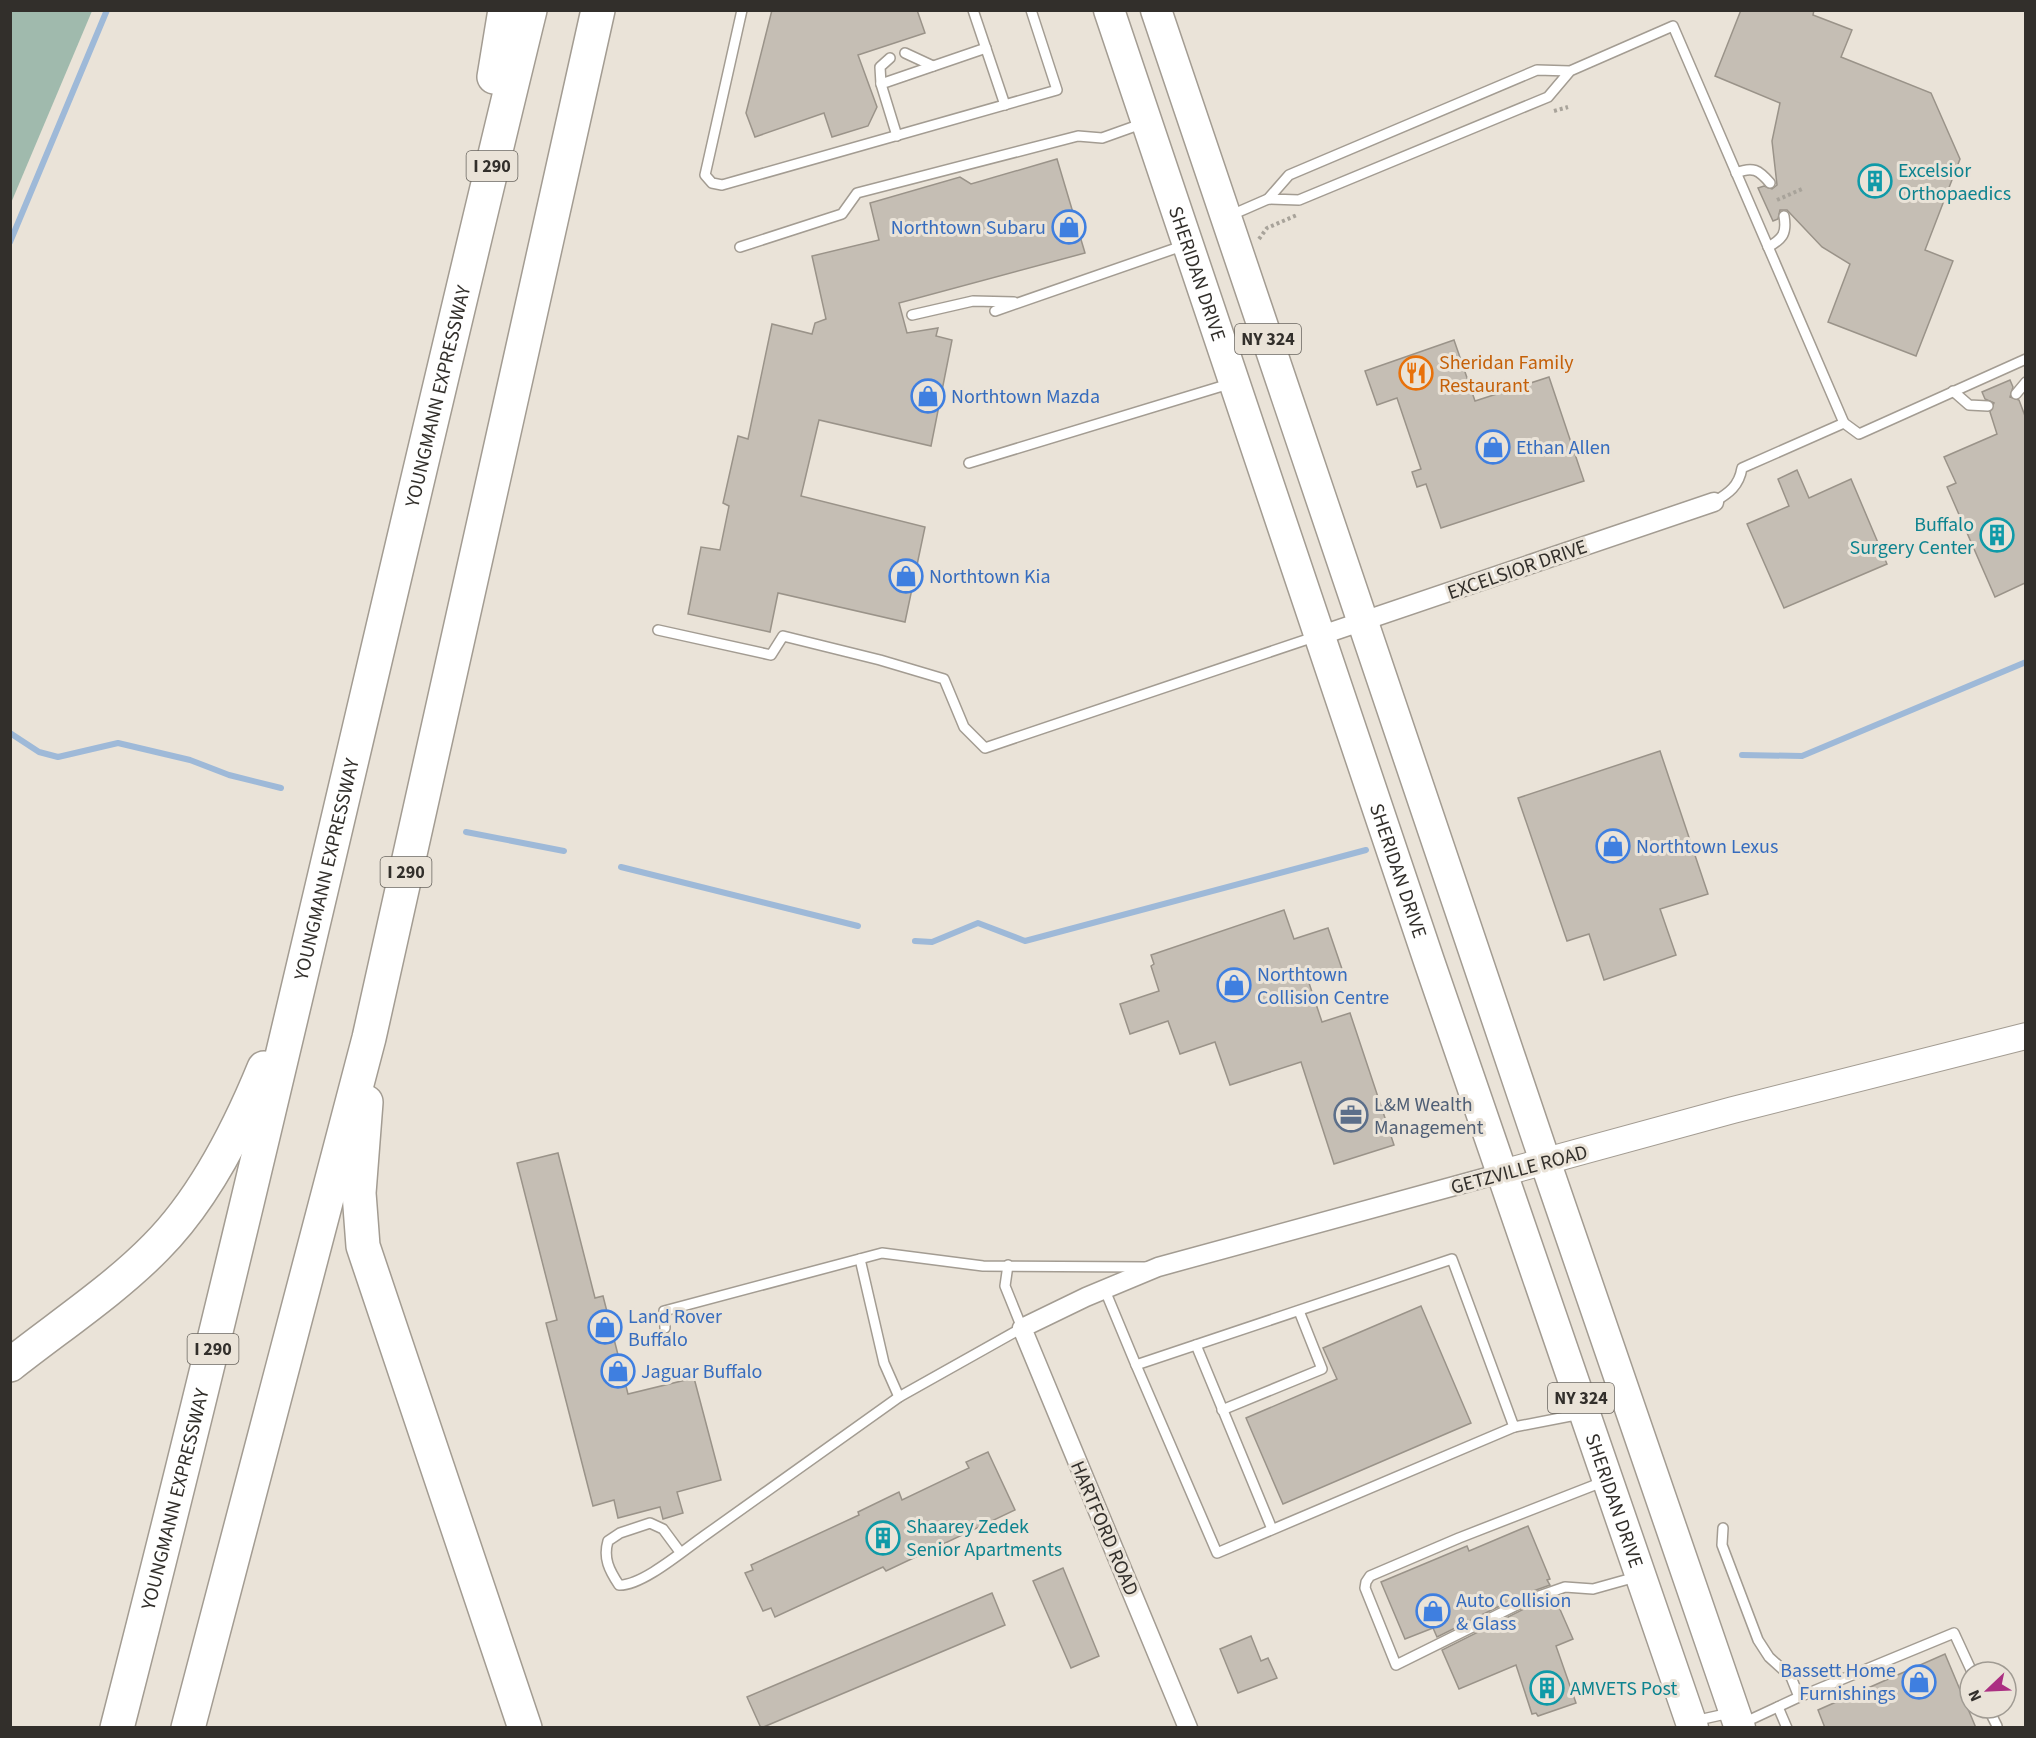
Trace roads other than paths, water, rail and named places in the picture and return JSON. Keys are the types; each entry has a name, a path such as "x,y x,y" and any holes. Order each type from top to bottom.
{"highway":[{"path":"454,321 505,10"},
{"name":"YOUNGMANN EXPRESSWAY","path":"117,1728 198,1415 454,321 530,10"},
{"name":"I 290","path":"188,1728 369,1038 598,10"},
{"path":"10,1365 156,1248 188,1211 246,1112 304,969"},
{"path":"369,1038 359,1193 363,1246 525,1728"}],"main road":[{"name":"SHERIDAN DRIVE","path":"1109,10 1319,636 1692,1725"},
{"name":"NY 324","path":"1156,10 1545,1161 1738,1722"}],"street":[{"name":"EXCELSIOR DRIVE","path":"1319,636 1714,502"},
{"name":"GETZVILLE ROAD","path":"1022,1328 1104,1288 1158,1267 1733,1110 2025,1036"},
{"name":"HARTFORD ROAD","path":"1022,1328 1188,1728"}],"lane":[{"path":"742,10 705,175 712,183 722,185 1057,90 1031,10"},
{"path":"973,10 1005,105"},
{"path":"1268,199 1288,175 1537,70 1570,71 1673,26 1844,423 1859,434 2025,359"},
{"path":"881,84 986,48"},
{"path":"905,53 933,66"},
{"path":"890,58 880,67 881,84 897,136"},
{"path":"1226,217 1268,199 1299,200 1548,97 1570,71"},
{"path":"740,247 842,214 857,193 1078,136 1102,138 1147,122"},
{"path":"1736,173 1747,168 1755,169 1770,183"},
{"path":"1768,247 1785,234 1784,216"},
{"path":"995,311 1187,244"},
{"path":"912,315 973,300 1020,302"},
{"path":"969,463 1234,382"},
{"path":"2016,394 2025,382"},
{"path":"1953,392 1969,405 1988,406"},
{"path":"1714,502 1727,494 1740,481 1742,468 1844,423"},
{"path":"658,630 771,655 783,636 880,660 944,680 964,727 985,748 1319,636"},
{"path":"665,1328 664,1311 882,1252 983,1266 1158,1267"},
{"path":"860,1259 884,1362 899,1397"},
{"path":"1136,1365 1452,1259 1514,1427"},
{"path":"680,1552 663,1529 650,1524 620,1533 608,1540 604,1553 611,1573 619,1585 630,1585 680,1552 899,1397 1022,1328 1005,1286 1008,1265"},
{"path":"1104,1288 1217,1553 1514,1427 1587,1413"},
{"path":"1222,1410 1322,1369 1299,1311"},
{"path":"1196,1345 1272,1529"},
{"path":"1609,1479 1370,1576 1365,1588 1396,1665 1406,1658 1525,1601 1565,1587 1593,1589 1641,1575"},
{"path":"1723,1528 1722,1545 1758,1640 1769,1658 1791,1677 1799,1697"},
{"path":"1692,1725 1738,1722 1954,1633 1966,1660"},
{"path":"1778,1707 1787,1728"}],"waterway":[{"path":"10,242 107,10"},
{"path":"1742,755 1802,756 2026,662"},
{"path":"10,733 39,752 58,757 118,743 190,760 229,775 281,788"},
{"path":"466,832 564,851"},
{"path":"915,941 932,942 978,923 1025,941 1366,850"},
{"path":"621,867 858,926"}],"place":[{"name":"Excelsior Orthopaedics","path":"1875,181"},
{"name":"Northtown Subaru","path":"1069,227"},
{"name":"Sheridan Family Restaurant","path":"1416,373"},
{"name":"Northtown Mazda","path":"928,396"},
{"name":"Ethan Allen","path":"1493,447"},
{"name":"Buffalo Surgery Center","path":"1997,535"},
{"name":"Northtown Kia","path":"906,576"},
{"name":"Northtown Lexus","path":"1613,846"},
{"name":"Northtown Collision Centre","path":"1234,985"},
{"name":"L&M Wealth Management","path":"1351,1115"},
{"name":"Land Rover Buffalo","path":"605,1327"},
{"name":"Jaguar Buffalo","path":"618,1371"},
{"name":"Shaarey Zedek Senior Apartments","path":"883,1538"},
{"name":"Auto Collision & Glass","path":"1433,1611"},
{"name":"Bassett Home Furnishings","path":"1919,1682"},
{"name":"AMVETS Post","path":"1547,1688"}]}
